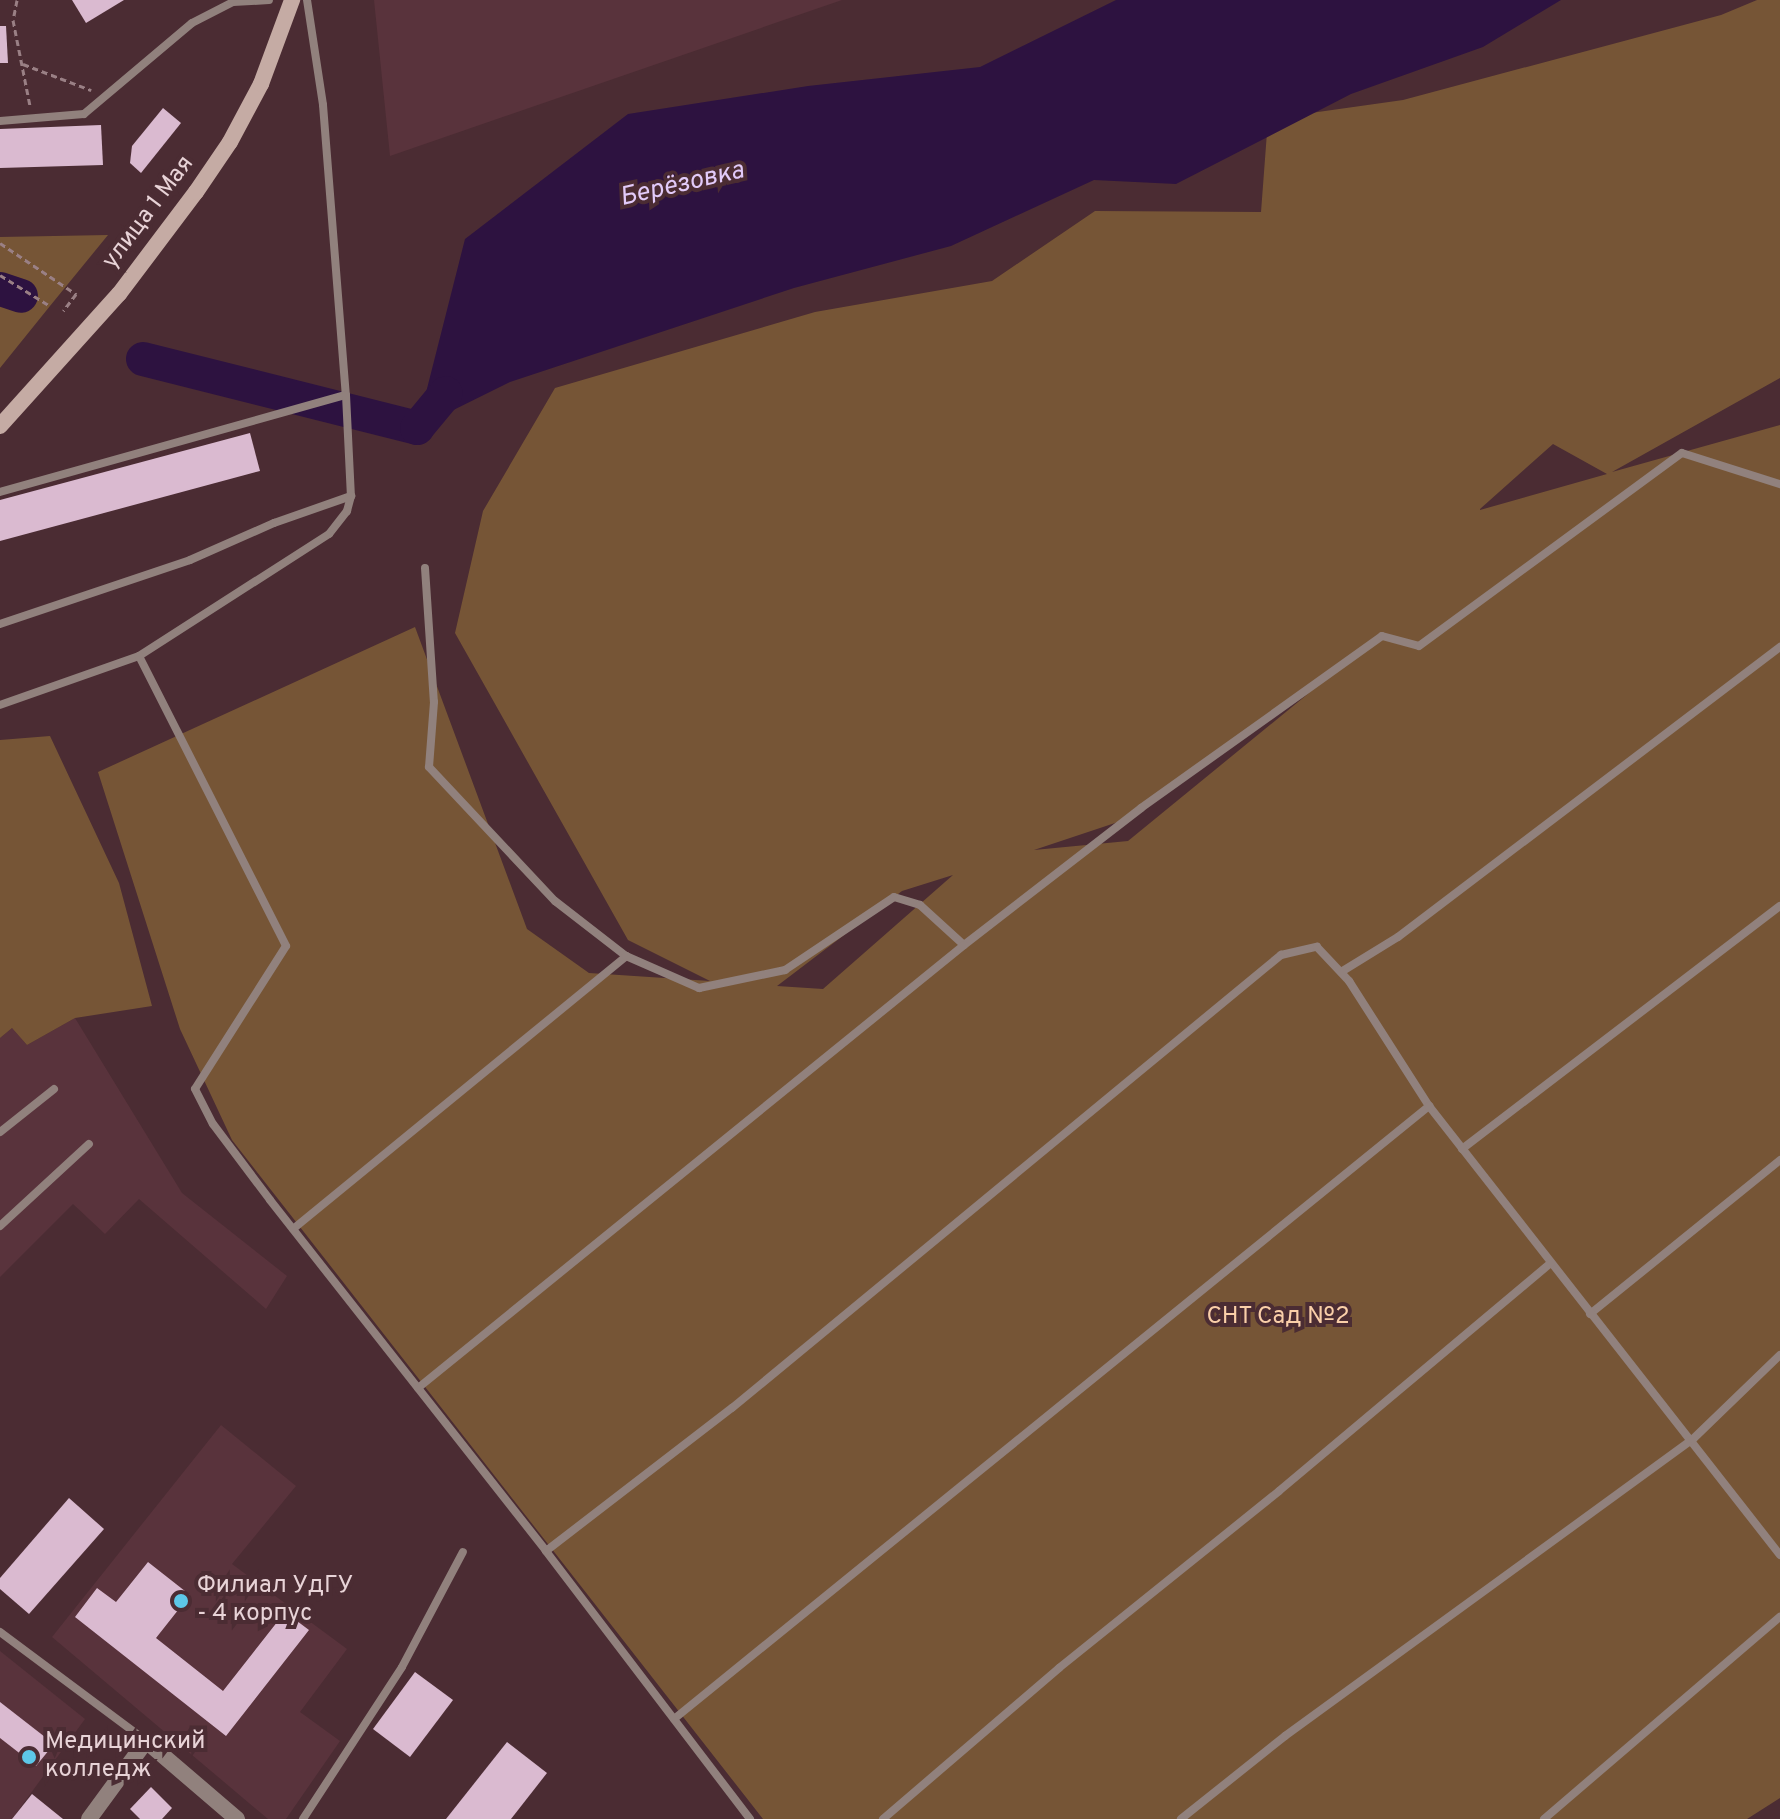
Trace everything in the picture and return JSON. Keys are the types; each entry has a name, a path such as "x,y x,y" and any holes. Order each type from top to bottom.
{"main road":[{"name":"улица 1 Мая","path":"0,426 119,294 213,167 261,84 292,0"}],"street":[{"path":"89,1819 146,1741 237,1819"}],"lane":[{"path":"0,121 84,114 192,23 233,2 269,0"},
{"path":"0,705 139,656 329,534 347,511 351,484 346,395 323,105 307,0"},
{"path":"0,492 346,395"},
{"path":"418,1388 964,945 1141,808 1382,636 1419,646 1682,453 1780,484"},
{"path":"0,624 190,560 274,523 351,496"},
{"path":"425,568 434,702 429,767 555,901 626,956 699,988 785,970 894,897 920,905 964,945"},
{"path":"1341,972 1411,928 1780,647"},
{"path":"139,656 286,946 195,1089 213,1124 546,1551 750,1819"},
{"path":"1462,1149 1780,906"},
{"path":"546,1551 732,1408 1281,955 1317,947 1341,972 1373,1016 1429,1106 1590,1314 1693,1439 1780,1555"},
{"path":"293,1229 626,956"},
{"path":"0,1132 54,1089"},
{"path":"674,1719 1429,1106"},
{"path":"0,1226 89,1144"},
{"path":"1590,1314 1780,1160"},
{"path":"883,1819 1059,1668 1279,1491 1551,1263"},
{"path":"1181,1819 1285,1736 1693,1439 1780,1355"},
{"path":"303,1819 402,1667 463,1552"},
{"path":"1544,1819 1780,1617"},
{"path":"0,1632 146,1741"}],"path":[{"path":"17,0 13,20 33,118"},
{"path":"22,64 106,95"},
{"path":"0,243 76,294 63,311"},
{"path":"0,275 50,306"}],"shaded area":[{"path":"374,0 842,0 390,156"},
{"path":"75,1018 182,1193 287,1276 266,1309 139,1199 105,1234 73,1204 0,1277 0,1038 12,1028 27,1045"},
{"name":"Филиал УдГУ - 4 корпус","path":"221,1425 296,1486 232,1564 347,1649 300,1712 340,1741 286,1819 268,1819 52,1637"},
{"name":"Медицинский колледж","path":"0,1651 85,1719 12,1819 0,1819"}],"green space":[{"name":"СНТ Сад №2","path":"1757,0 1780,0 1780,378 1612,472 1780,425 1780,1798 1747,1819 763,1819 232,1140 180,1029 98,772 415,627 527,929 589,973 710,981 628,940 455,633 483,511 555,388 815,312 992,281 1095,211 1261,212 1268,119 1403,100 1721,15","holes":["1553,444 1607,474 1480,510 1480,509","1309,693 1128,841 1034,850 1124,820","953,875 823,989 777,986 902,891"]},
{"path":"108,235 50,306 0,368 0,237"},
{"path":"50,736 119,883 152,1006 75,1018 27,1045 12,1028 0,1038 0,740"}],"water":[{"path":"1116,0 1561,0 1483,47 1351,94 1176,184 1094,180 951,246 794,288 510,382 417,428 465,239 628,114 808,86 980,67"}],"building":[{"path":"72,0 124,0 86,23"},
{"path":"0,26 6,26 8,63 0,63"},
{"path":"163,108 181,123 141,173 130,163 132,146"},
{"path":"101,125 103,165 0,168 0,129"},
{"path":"250,433 260,471 0,541 0,500"},
{"path":"69,1498 104,1529 29,1614 0,1589 0,1578"},
{"path":"148,1562 190,1595 156,1638 223,1691 285,1612 309,1630 226,1736 75,1617 97,1588 116,1602"},
{"path":"415,1672 453,1700 410,1757 373,1729"},
{"path":"0,1702 54,1744 36,1766 0,1738"},
{"path":"507,1742 547,1773 511,1819 446,1819"},
{"path":"151,1787 172,1808 162,1819 140,1819 130,1809"},
{"path":"32,1794 63,1819 12,1819"}],"waterway":[{"name":"Берёзовка","path":"0,289 21,296"},
{"name":"Берёзовка","path":"143,359 417,428 446,393"}],"place":[{"name":"Филиал УдГУ - 4 корпус","path":"181,1601"},
{"name":"Медицинский колледж","path":"29,1757"}]}
